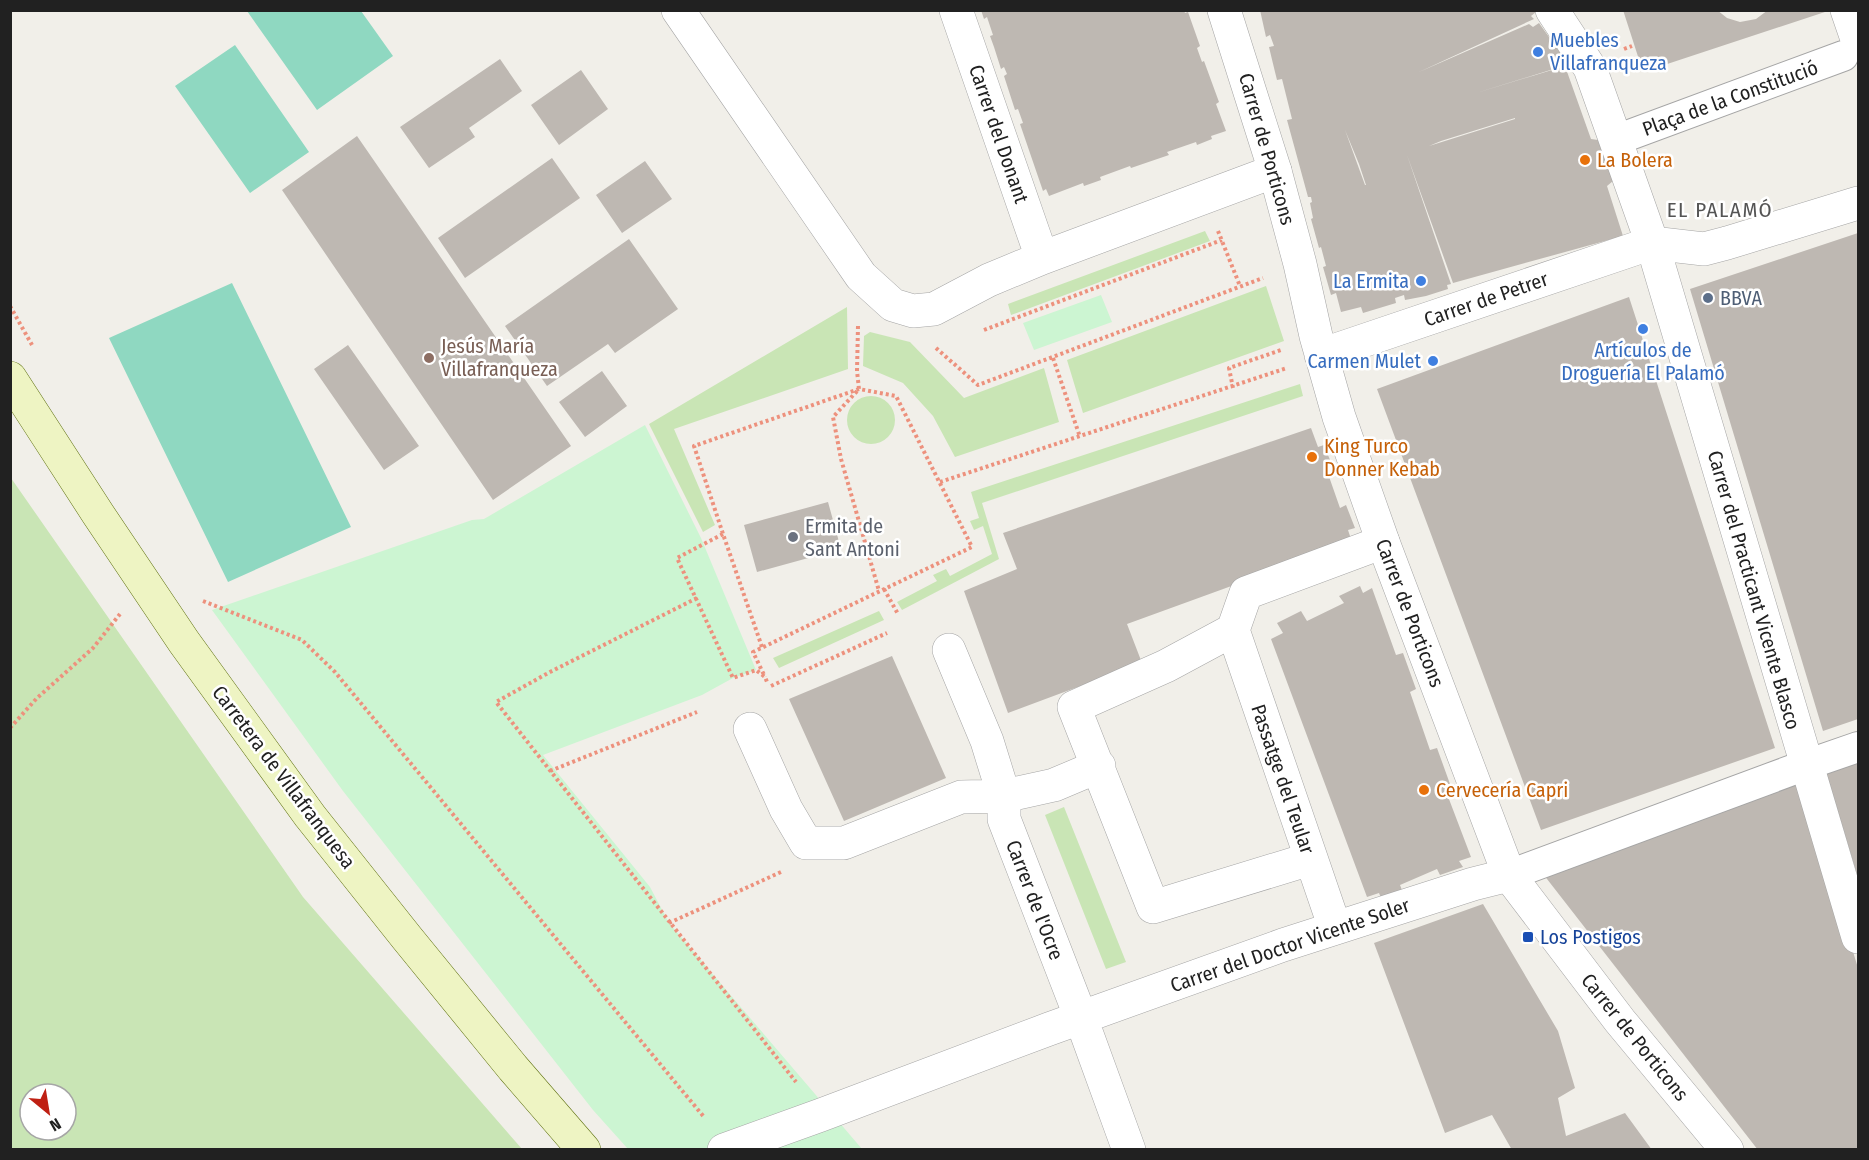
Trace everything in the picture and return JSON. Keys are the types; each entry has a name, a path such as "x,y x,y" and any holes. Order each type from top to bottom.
{"main road":[{"name":"Carretera de Villafranquesa","path":"12,377 98,514 184,642 310,816 464,1007 584,1149"}],"street":[{"path":"678,10 861,276 893,305 913,311 934,309 989,280 1042,258 1275,171"},
{"name":"Carrer del Donant","path":"956,10 1042,258"},
{"name":"Carrer de Porticons","path":"1224,10 1275,171 1300,264 1307,361 1339,417 1383,542 1509,875 1620,1021 1727,1149"},
{"path":"1552,10 1590,68 1652,243 1704,249 1858,203"},
{"name":"Plaça de la Constitució","path":"1616,141 1851,49 1847,10"},
{"name":"Carrer de Petrer","path":"1307,361 1652,243"},
{"name":"Carrer del Practicant Vicente Blasco","path":"1652,243 1858,937"},
{"path":"1310,859 1153,907 1074,707 1166,666 1233,630 1246,593 1383,542"},
{"name":"Passatge del Teular","path":"1233,630 1335,928"},
{"name":"Carrer de l'Ocre","path":"949,650 987,741 1004,796 1004,819 1129,1149"},
{"path":"750,729 786,809 806,843 844,843 961,796 1004,796 1054,784 1099,766"},
{"name":"Carrer del Doctor Vicente Soler","path":"728,1148 1081,1018 1335,928 1473,884 1509,875 1858,747"}],"path":[{"path":"1007,320 1222,240 1240,286"},
{"path":"931,343 978,385 1264,277"},
{"path":"10,306 32,345"},
{"path":"860,317 857,371 859,389 833,417 841,459 881,590 898,614"},
{"path":"1233,388 1229,369 1287,347"},
{"path":"1053,358 1080,437"},
{"path":"940,482 1233,388 1307,361"},
{"path":"762,647 694,446 859,389 896,396 972,547 753,652 769,684 887,633"},
{"path":"723,534 676,558 734,678 756,670 765,677"},
{"path":"194,597 302,640 335,672 728,1148"},
{"path":"697,598 550,672 496,702 801,1089"},
{"path":"10,728 37,698 93,648 121,613 118,604"},
{"path":"550,771 697,712"},
{"path":"669,923 784,870"}],"green space":[{"path":"247,11 361,11 393,56 317,110"},
{"path":"235,45 309,152 250,193 175,86"},
{"path":"1205,231 1210,241 1011,315 1008,304"},
{"path":"232,283 351,527 228,582 109,338"},
{"path":"1266,286 1284,341 1083,413 1067,360"},
{"path":"1101,295 1112,322 1034,350 1023,323"},
{"path":"847,307 848,369 674,429 715,525 703,532 649,424"},
{"path":"870,332 910,342 964,398 1044,368 1059,422 955,457 933,416 903,383 863,366 864,336"},
{"path":"1300,384 1303,396 982,503 999,559 902,610 897,602 937,581 933,575 946,569 950,576 992,554 983,526 974,530 970,521 979,518 971,492"},
{"path":"871,396 888,403 895,420 888,437 871,444 854,437 847,420 854,403"},
{"path":"645,425 701,538 756,670 733,678 702,695 543,755 650,887 669,923 862,1149 628,1149 593,1110 343,791 212,610 472,520 484,519"},
{"path":"11,478 303,897 522,1149 11,1149"},
{"path":"879,611 884,620 779,668 773,658"},
{"path":"1064,807 1126,962 1106,969 1045,815"}],"building":[{"path":"981,10 1184,10 1185,13 1188,12 1200,46 1197,48 1219,102 1216,104 1226,131 1211,136 1212,139 1197,145 1196,142 1167,152 1169,155 1100,177 1101,180 1084,186 1083,183 1049,196 1046,189 1043,191 1020,124 1023,123 1018,109 1015,110 1004,76 1007,74 1004,67 1001,69 990,36 993,35 987,17 984,19"},
{"path":"1260,10 1535,10 1536,12 1531,16 1534,19 1419,72 1529,24 1533,27 1539,23 1564,58 1559,62 1560,67 1473,94 1565,66 1591,139 1598,140 1613,181 1607,186 1623,236 1453,283 1407,155 1451,284 1447,285 1448,289 1426,296 1405,300 1404,295 1395,298 1396,303 1363,313 1361,307 1341,312 1336,293 1331,295 1323,267 1326,266 1311,219 1313,218 1311,197 1308,197 1287,120 1292,119 1282,79 1277,80 1269,47 1274,46 1270,35 1266,37","holes":["1515,119 1429,146 1441,141","1345,130 1359,164 1366,185 1365,185"]},
{"path":"1623,10 1717,10 1727,18 1740,22 1756,19 1768,10 1828,11 1643,72"},
{"path":"500,59 522,91 469,128 475,137 429,168 400,127"},
{"path":"581,70 608,109 559,145 531,105"},
{"path":"357,136 571,446 493,500 282,190"},
{"path":"552,158 580,198 465,278 438,238"},
{"path":"645,161 672,199 622,233 596,195"},
{"path":"1858,233 1858,719 1823,731 1690,289"},
{"path":"629,239 678,309 615,353 608,344 547,386 505,326"},
{"path":"1629,297 1775,748 1541,830 1377,389"},
{"path":"348,345 419,446 384,470 314,369"},
{"path":"602,371 627,406 585,437 559,402"},
{"path":"1311,428 1318,447 1324,445 1332,465 1326,468 1340,508 1346,505 1355,528 1348,530 1352,542 1127,624 1142,663 1008,713 964,591 1017,569 1003,533"},
{"name":"Ermita de Sant Antoni","path":"828,502 841,549 757,572 744,525"},
{"path":"1360,586 1363,593 1372,588 1396,655 1403,653 1416,689 1410,692 1430,750 1437,748 1450,784 1444,786 1471,857 1459,861 1463,867 1440,875 1437,869 1400,885 1402,890 1381,898 1379,893 1367,897 1271,639 1283,633 1277,623 1301,611 1307,621 1344,603 1339,596"},
{"path":"892,656 946,778 844,821 789,699"},
{"path":"1858,752 1858,878 1824,765"},
{"path":"1800,778 1858,968 1858,1150 1758,1150 1540,870"},
{"path":"1483,904 1558,1031 1575,1088 1558,1098 1566,1136 1625,1113 1652,1150 1512,1150 1492,1115 1445,1133 1374,943"}],"place":[{"name":"Muebles Villafranqueza","path":"1538,52"},
{"name":"La Bolera","path":"1585,160"},
{"name":"La Ermita","path":"1421,281"},
{"name":"BBVA","path":"1708,298"},
{"name":"Artículos de Droguería El Palamó","path":"1643,329"},
{"name":"Jesús María Villafranqueza","path":"429,358"},
{"name":"Carmen Mulet","path":"1433,361"},
{"name":"King Turco Donner Kebab","path":"1312,457"},
{"name":"Ermita de Sant Antoni","path":"793,537"},
{"name":"Cervecería Capri","path":"1424,790"},
{"name":"Los Postigos","path":"1528,937"}],"district":[{"name":"EL PALAMÓ","path":"1720,210"}]}
